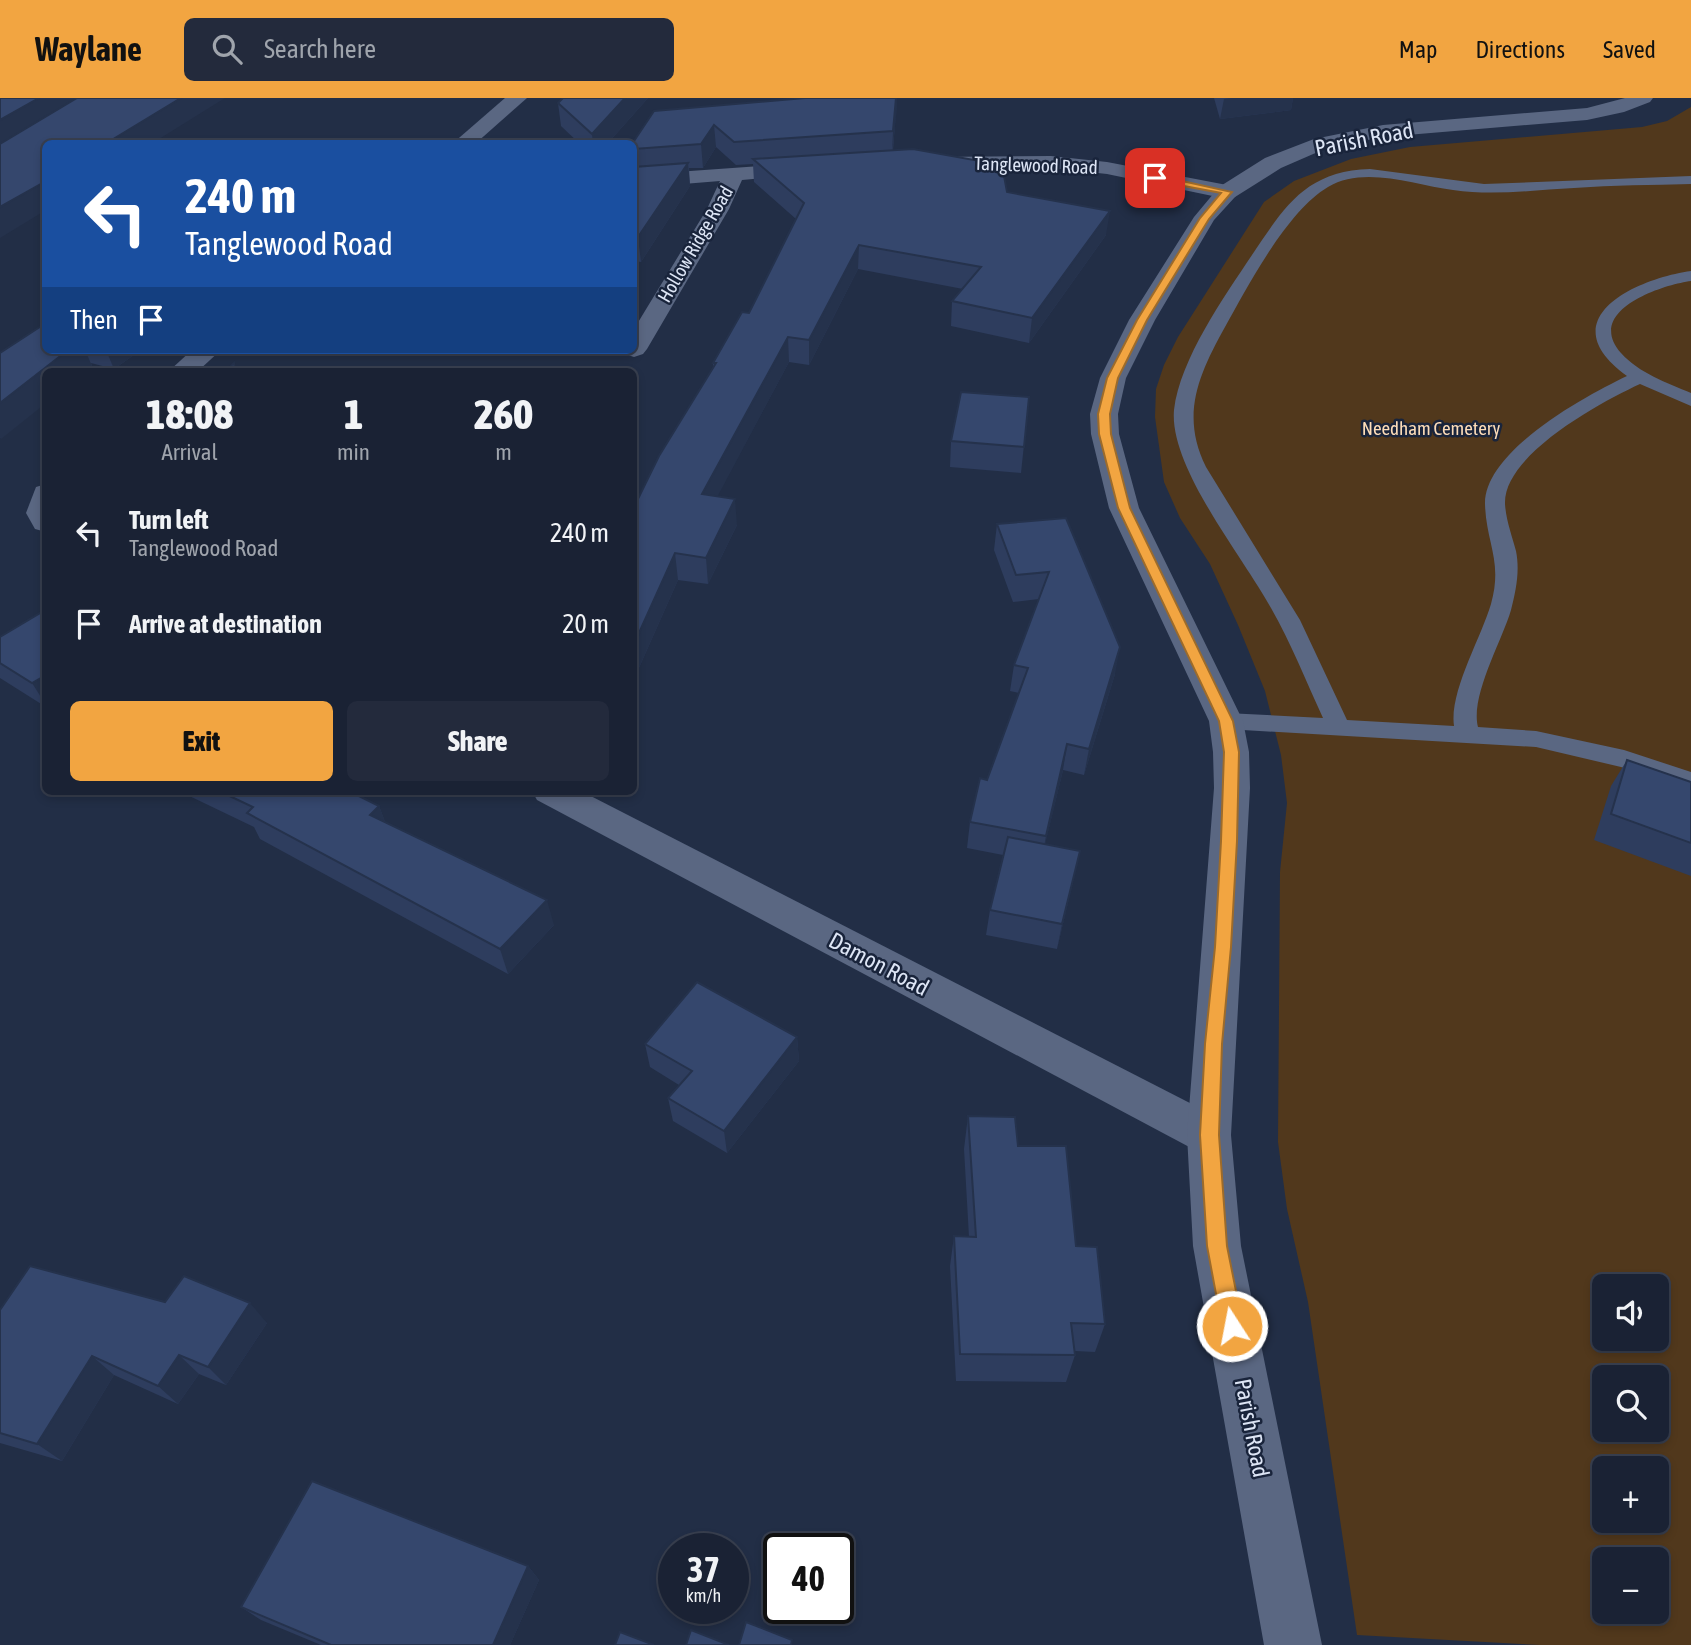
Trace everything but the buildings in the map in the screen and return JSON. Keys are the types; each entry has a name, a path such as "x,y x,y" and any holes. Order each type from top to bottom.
{"street":[{"path":"467,140 517,98"},
{"name":"Parish Road","path":"1293,1645 1217,1246 1209,1135 1232,788 1231,752 1226,721 1124,508 1105,434 1104,414 1112,378 1142,320 1205,218 1227,192 1273,163 1321,143 1383,131 1587,114 1617,108 1643,98"},
{"name":"Tanglewood Road","path":"916,163 1051,162 1107,168 1227,192"},
{"path":"637,181 824,168"},
{"name":"Hollow Ridge Road","path":"637,342 718,209 734,174"},
{"path":"186,368 203,354"},
{"name":"Damon Road","path":"559,795 1209,1135"}],"lane":[{"path":"1338,726 1289,620 1205,482 1186,442 1183,423 1185,401 1208,343 1232,300 1305,196 1334,178 1386,175 1500,190 1577,183 1691,180"},
{"path":"1691,276 1664,279 1635,290 1614,307 1604,327 1604,338 1618,359 1642,376 1691,400"},
{"path":"1468,734 1465,722 1466,707 1502,606 1507,581 1507,555 1496,515 1495,496 1499,482 1516,459 1569,416 1600,396 1642,376"},
{"path":"1226,721 1536,739 1580,748 1691,781"}],"green space":[{"name":"Needham Cemetery","path":"1691,107 1691,1645 1540,1645 1357,1635 1308,1302 1287,1209 1278,1142 1280,872 1287,803 1281,755 1265,691 1238,625 1210,564 1180,518 1164,482 1155,417 1156,389 1178,337 1264,202 1294,181 1351,159 1410,147 1642,127 1667,121"}],"route":[{"path":"1155,178 1227,192 1205,218 1142,320 1112,378 1104,414 1105,434 1124,508 1226,721 1231,752 1232,788 1223,947 1213,1044 1209,1135 1217,1246 1232,1326"}]}
